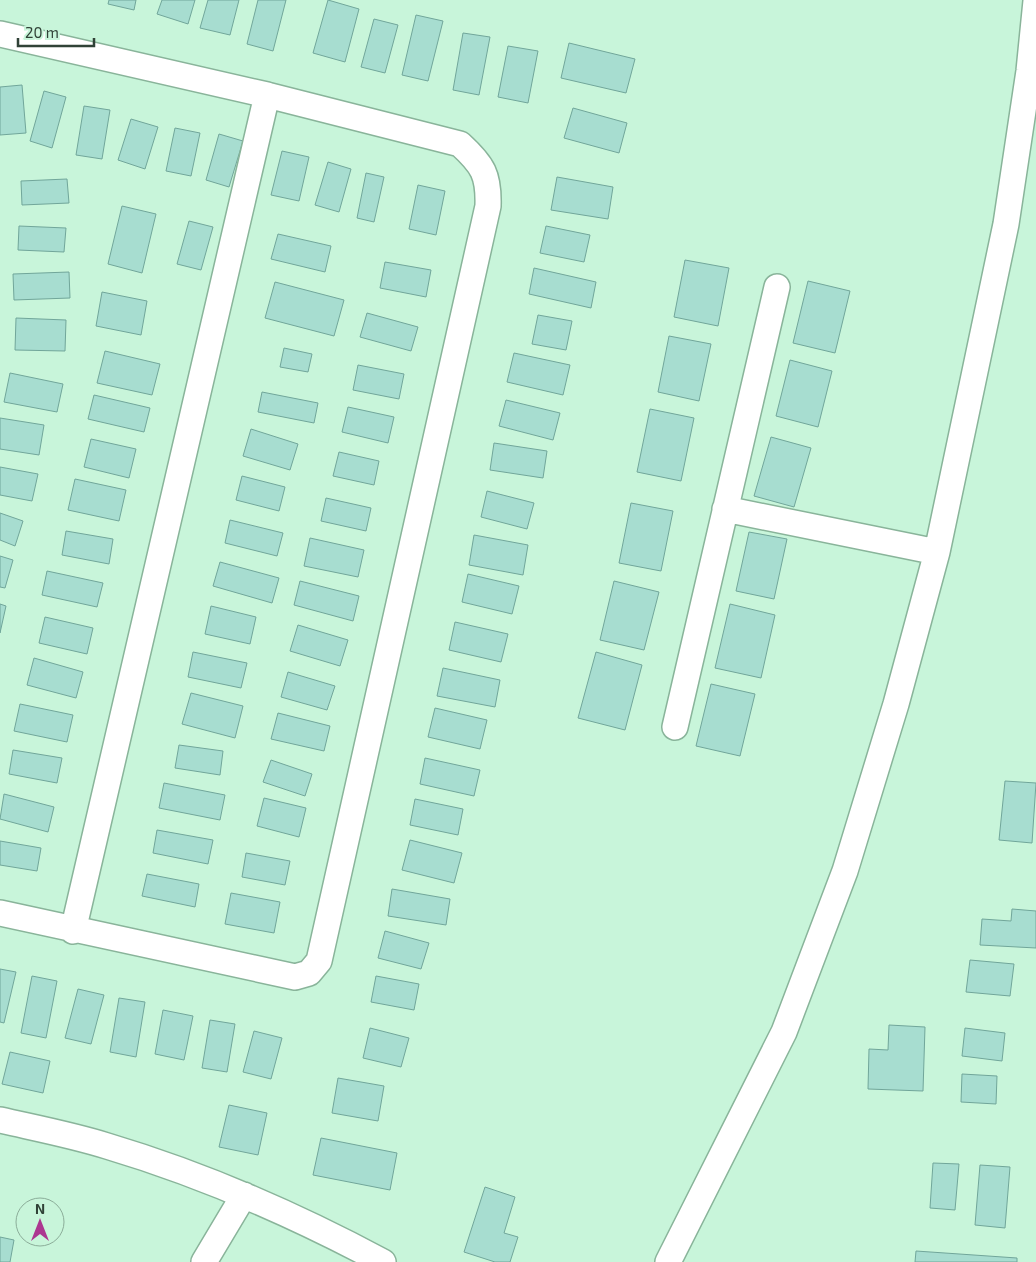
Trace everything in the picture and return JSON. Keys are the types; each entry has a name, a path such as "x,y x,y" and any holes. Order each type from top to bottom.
{"street":[{"path":"668,1262 784,1032 845,871 896,704 937,552 1006,224 1029,71 1036,1"},
{"path":"0,34 267,94 460,144 478,160 488,187 488,206 437,442 319,961 309,973 295,977 74,931 0,913"},
{"path":"74,931 267,94"},
{"path":"675,727 777,288"},
{"path":"725,509 937,552"},
{"path":"0,1120 107,1146 244,1195 383,1262"},
{"path":"204,1262 244,1195"}],"building":[{"path":"109,0 136,0 134,10 108,4"},
{"path":"162,0 195,0 188,24 157,14"},
{"path":"208,0 239,0 230,35 200,28"},
{"path":"258,0 286,0 273,51 247,44"},
{"path":"328,0 359,9 345,62 313,53"},
{"path":"416,15 443,21 428,81 402,75"},
{"path":"374,19 398,25 385,73 361,67"},
{"path":"463,33 490,37 479,95 453,90"},
{"path":"569,43 635,59 626,93 561,78"},
{"path":"508,46 538,51 528,103 498,97"},
{"path":"22,85 26,133 0,135 0,87"},
{"path":"44,91 66,97 52,148 30,141"},
{"path":"84,106 110,110 102,159 76,155"},
{"path":"573,108 627,123 619,153 564,138"},
{"path":"131,119 158,127 145,169 118,160"},
{"path":"175,128 200,133 191,176 166,171"},
{"path":"219,134 243,141 229,187 206,180"},
{"path":"282,151 309,157 299,201 271,195"},
{"path":"328,162 351,169 339,212 315,205"},
{"path":"366,173 384,177 374,222 357,218"},
{"path":"557,177 613,187 608,219 551,210"},
{"path":"67,179 69,203 22,205 21,181"},
{"path":"418,185 445,191 436,235 409,229"},
{"path":"122,206 156,214 142,273 108,264"},
{"path":"189,221 213,227 201,270 177,264"},
{"path":"19,226 66,228 64,252 18,250"},
{"path":"546,226 590,235 584,262 540,253"},
{"path":"278,234 331,246 325,272 271,259"},
{"path":"685,260 729,268 718,326 674,317"},
{"path":"385,262 431,270 426,297 380,288"},
{"path":"534,268 596,282 591,308 529,294"},
{"path":"69,272 70,298 14,300 13,274"},
{"path":"808,281 850,291 835,353 793,343"},
{"path":"275,282 344,300 334,336 265,318"},
{"path":"102,292 147,301 141,335 96,326"},
{"path":"367,313 418,327 411,351 360,337"},
{"path":"538,315 572,321 566,350 532,344"},
{"path":"16,318 66,320 65,351 15,350"},
{"path":"669,336 711,344 699,401 658,392"},
{"path":"284,348 312,354 308,372 280,367"},
{"path":"105,351 160,364 152,395 97,383"},
{"path":"514,353 570,365 563,395 507,382"},
{"path":"790,360 832,371 818,427 776,416"},
{"path":"358,365 404,374 399,399 353,390"},
{"path":"10,373 63,384 57,412 4,402"},
{"path":"262,392 318,403 314,423 258,412"},
{"path":"94,395 150,408 144,432 88,419"},
{"path":"506,400 560,413 553,440 499,426"},
{"path":"348,407 394,417 388,443 342,432"},
{"path":"650,409 694,418 681,481 637,472"},
{"path":"0,418 44,425 39,455 0,449"},
{"path":"251,429 298,444 290,470 243,456"},
{"path":"771,437 811,448 794,507 754,496"},
{"path":"91,439 136,449 129,478 84,467"},
{"path":"494,443 547,451 543,478 490,470"},
{"path":"339,452 379,461 374,485 333,476"},
{"path":"0,467 38,474 32,501 0,495"},
{"path":"242,476 285,487 279,511 236,500"},
{"path":"75,479 126,490 119,521 68,510"},
{"path":"487,491 534,503 527,529 481,517"},
{"path":"326,498 371,508 366,531 321,521"},
{"path":"631,503 673,511 661,571 619,563"},
{"path":"0,513 23,521 15,546 0,540"},
{"path":"230,520 283,533 277,556 225,543"},
{"path":"66,531 113,539 109,564 62,555"},
{"path":"749,532 787,539 774,599 736,591"},
{"path":"474,535 528,545 523,575 469,565"},
{"path":"310,538 364,550 358,577 304,566"},
{"path":"0,556 13,560 5,588 0,587"},
{"path":"220,562 279,578 272,603 213,586"},
{"path":"47,571 103,583 97,607 42,595"},
{"path":"468,574 519,586 512,614 462,602"},
{"path":"300,581 359,596 353,621 294,605"},
{"path":"614,581 659,592 644,650 600,640"},
{"path":"0,604 6,606 0,633"},
{"path":"730,604 775,615 761,678 715,668"},
{"path":"211,606 256,617 250,644 205,634"},
{"path":"45,617 93,628 87,654 39,643"},
{"path":"455,622 508,634 501,662 449,650"},
{"path":"298,625 348,640 340,666 290,651"},
{"path":"193,652 247,663 241,688 188,677"},
{"path":"596,652 642,665 625,730 578,718"},
{"path":"34,658 83,672 76,698 27,685"},
{"path":"443,668 500,680 495,707 437,696"},
{"path":"288,672 335,686 327,710 281,697"},
{"path":"711,684 755,694 740,756 696,746"},
{"path":"191,693 243,706 235,738 182,724"},
{"path":"20,704 73,715 67,742 14,731"},
{"path":"435,708 487,720 480,749 428,737"},
{"path":"278,713 330,726 324,751 271,739"},
{"path":"179,745 223,751 220,775 175,768"},
{"path":"13,750 62,758 57,783 9,774"},
{"path":"425,758 480,770 474,796 420,784"},
{"path":"271,760 312,774 305,796 263,782"},
{"path":"1005,781 1036,783 1032,843 999,840"},
{"path":"164,783 225,795 220,820 159,808"},
{"path":"4,794 54,807 48,832 0,819"},
{"path":"264,798 306,808 299,837 257,826"},
{"path":"415,799 463,809 458,835 410,825"},
{"path":"157,830 213,840 208,864 153,853"},
{"path":"410,840 462,853 454,883 402,870"},
{"path":"0,841 41,848 37,871 0,865"},
{"path":"246,853 290,861 285,885 242,877"},
{"path":"147,874 199,884 195,907 142,896"},
{"path":"392,889 450,899 446,925 388,916"},
{"path":"231,893 280,902 274,933 225,924"},
{"path":"1012,909 1036,911 1036,948 980,945 982,919 1011,921"},
{"path":"385,931 429,943 421,969 378,958"},
{"path":"970,960 1014,964 1010,996 966,992"},
{"path":"0,969 16,972 4,1023 0,1022"},
{"path":"32,976 57,981 46,1038 21,1033"},
{"path":"376,976 419,984 414,1010 371,1002"},
{"path":"78,989 104,995 91,1044 65,1038"},
{"path":"119,998 145,1002 136,1057 110,1052"},
{"path":"163,1010 193,1016 184,1060 155,1054"},
{"path":"210,1020 235,1024 227,1072 202,1068"},
{"path":"889,1025 925,1027 923,1091 868,1089 869,1049 888,1050"},
{"path":"370,1028 409,1038 401,1067 363,1058"},
{"path":"965,1028 1005,1033 1002,1061 962,1056"},
{"path":"254,1031 282,1038 271,1079 243,1072"},
{"path":"10,1052 50,1061 43,1093 2,1084"},
{"path":"962,1074 997,1076 996,1104 961,1102"},
{"path":"338,1078 384,1086 378,1121 332,1113"},
{"path":"229,1105 267,1113 258,1155 219,1147"},
{"path":"321,1138 397,1153 390,1190 313,1175"},
{"path":"933,1163 959,1164 955,1210 930,1208"},
{"path":"980,1165 1010,1167 1005,1228 975,1225"},
{"path":"485,1187 515,1197 504,1233 518,1237 510,1262 495,1262 464,1252"},
{"path":"0,1237 14,1240 10,1262 0,1262"},
{"path":"916,1251 1017,1258 1017,1262 915,1262"}]}
